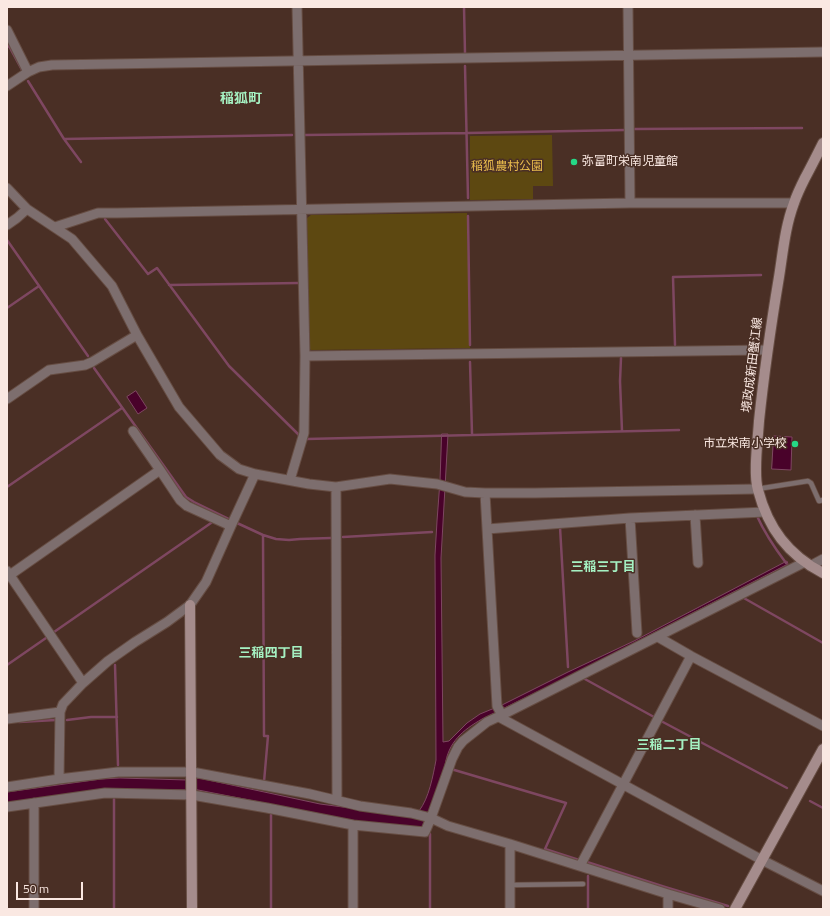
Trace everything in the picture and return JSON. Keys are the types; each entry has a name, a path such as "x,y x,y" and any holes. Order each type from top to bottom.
{"street":[{"path":"290,480 304,433 305,356 297,7"},
{"path":"628,7 630,203"},
{"path":"7,30 28,72"},
{"path":"7,86 28,72 52,65 823,52"},
{"name":"境政成新田蟹江線","path":"823,143 794,203 786,231 767,350 756,460 757,489 765,512 773,526 792,552 823,574"},
{"path":"7,188 27,208 72,240 112,286 137,335 180,407 220,455 239,469 255,474 309,484 336,486 390,480 437,484 465,492 485,493 757,489"},
{"path":"55,227 98,214 630,203 794,203"},
{"path":"7,224 17,218 27,208"},
{"path":"7,399 49,370 85,366 137,335"},
{"path":"305,356 767,350"},
{"path":"133,431 180,500 187,506 231,526"},
{"path":"83,683 8,574 160,470"},
{"path":"59,779 60,712 63,704 83,683 108,661 190,605 206,582 255,474"},
{"path":"336,486 337,800"},
{"path":"485,493 497,706 501,716 762,860 823,891"},
{"path":"487,529 630,518 765,512"},
{"path":"695,515 698,563"},
{"path":"630,518 637,633"},
{"path":"7,807 105,793 192,794 353,825 425,832 452,759 458,747 463,741 487,722 808,564 823,559"},
{"path":"190,605 192,909"},
{"path":"658,637 823,726"},
{"path":"580,866 692,656"},
{"path":"7,719 60,712"},
{"path":"735,909 823,749"},
{"path":"7,787 118,772 192,775 310,794 360,806 411,813 431,818 448,826 720,909"},
{"path":"34,802 34,909"},
{"path":"353,825 353,909"},
{"path":"510,844 510,909"},
{"path":"668,894 668,909"}],"lane":[{"path":"757,489 808,481 811,483 819,501 823,500"},
{"path":"510,885 583,884"}],"green space":[{"name":"稲狐農村公園","path":"552,135 553,186 533,186 533,199 470,200 470,136"},
{"path":"467,213 470,348 311,350 309,348 307,218 311,215"}],"shaded area":[{"path":"136,391 147,408 138,414 127,397"},
{"path":"442,434 448,434 441,558 443,742 449,741 467,723 480,714 502,705 634,641 787,561 788,564 576,673 482,719 463,732 449,750 424,829 361,822 188,788 185,790 102,789 7,803 7,792 101,779 120,778 187,780 199,778 320,804 411,816 418,812 428,793 436,760 435,555"},
{"path":"774,436 792,437 791,470 772,469"}],"waterway":[{"path":"464,7 465,53"},
{"path":"7,47 9,46 22,70"},
{"path":"465,66 468,198"},
{"path":"28,81 64,139 81,162"},
{"path":"635,129 802,128"},
{"path":"305,135 625,130"},
{"path":"64,139 292,135"},
{"path":"468,216 470,345"},
{"path":"105,219 148,274 157,268 229,366 300,436"},
{"path":"7,240 88,356"},
{"path":"675,345 673,277 761,275"},
{"path":"169,285 298,283"},
{"path":"7,308 39,286"},
{"path":"621,358 620,381 622,431"},
{"path":"470,362 472,434"},
{"path":"94,368 186,497 229,519"},
{"path":"7,487 122,408"},
{"path":"307,439 679,430"},
{"path":"757,516 763,529 786,563"},
{"path":"54,632 211,523"},
{"path":"237,523 263,535 276,539 289,540 331,538"},
{"path":"560,527 568,667"},
{"path":"343,537 432,532"},
{"path":"263,535 264,736 268,736 264,782"},
{"path":"742,597 823,643"},
{"path":"7,665 46,638"},
{"path":"115,665 118,765"},
{"path":"583,678 654,717"},
{"path":"67,720 91,717 117,717"},
{"path":"19,722 56,720"},
{"path":"661,721 787,788"},
{"path":"451,769 566,803 545,849 579,860"},
{"path":"114,799 114,909"},
{"path":"810,801 823,808"},
{"path":"271,815 271,909"},
{"path":"430,834 430,909"},
{"path":"587,862 728,906"},
{"path":"588,876 588,909"}],"place":[{"name":"弥富町栄南児童館","path":"574,162"},
{"name":"市立栄南小学校","path":"795,444"}],"district":[{"name":"稲狐町","path":"241,100"},
{"name":"三稲三丁目","path":"603,568"},
{"name":"三稲四丁目","path":"271,654"},
{"name":"三稲二丁目","path":"669,746"}]}
